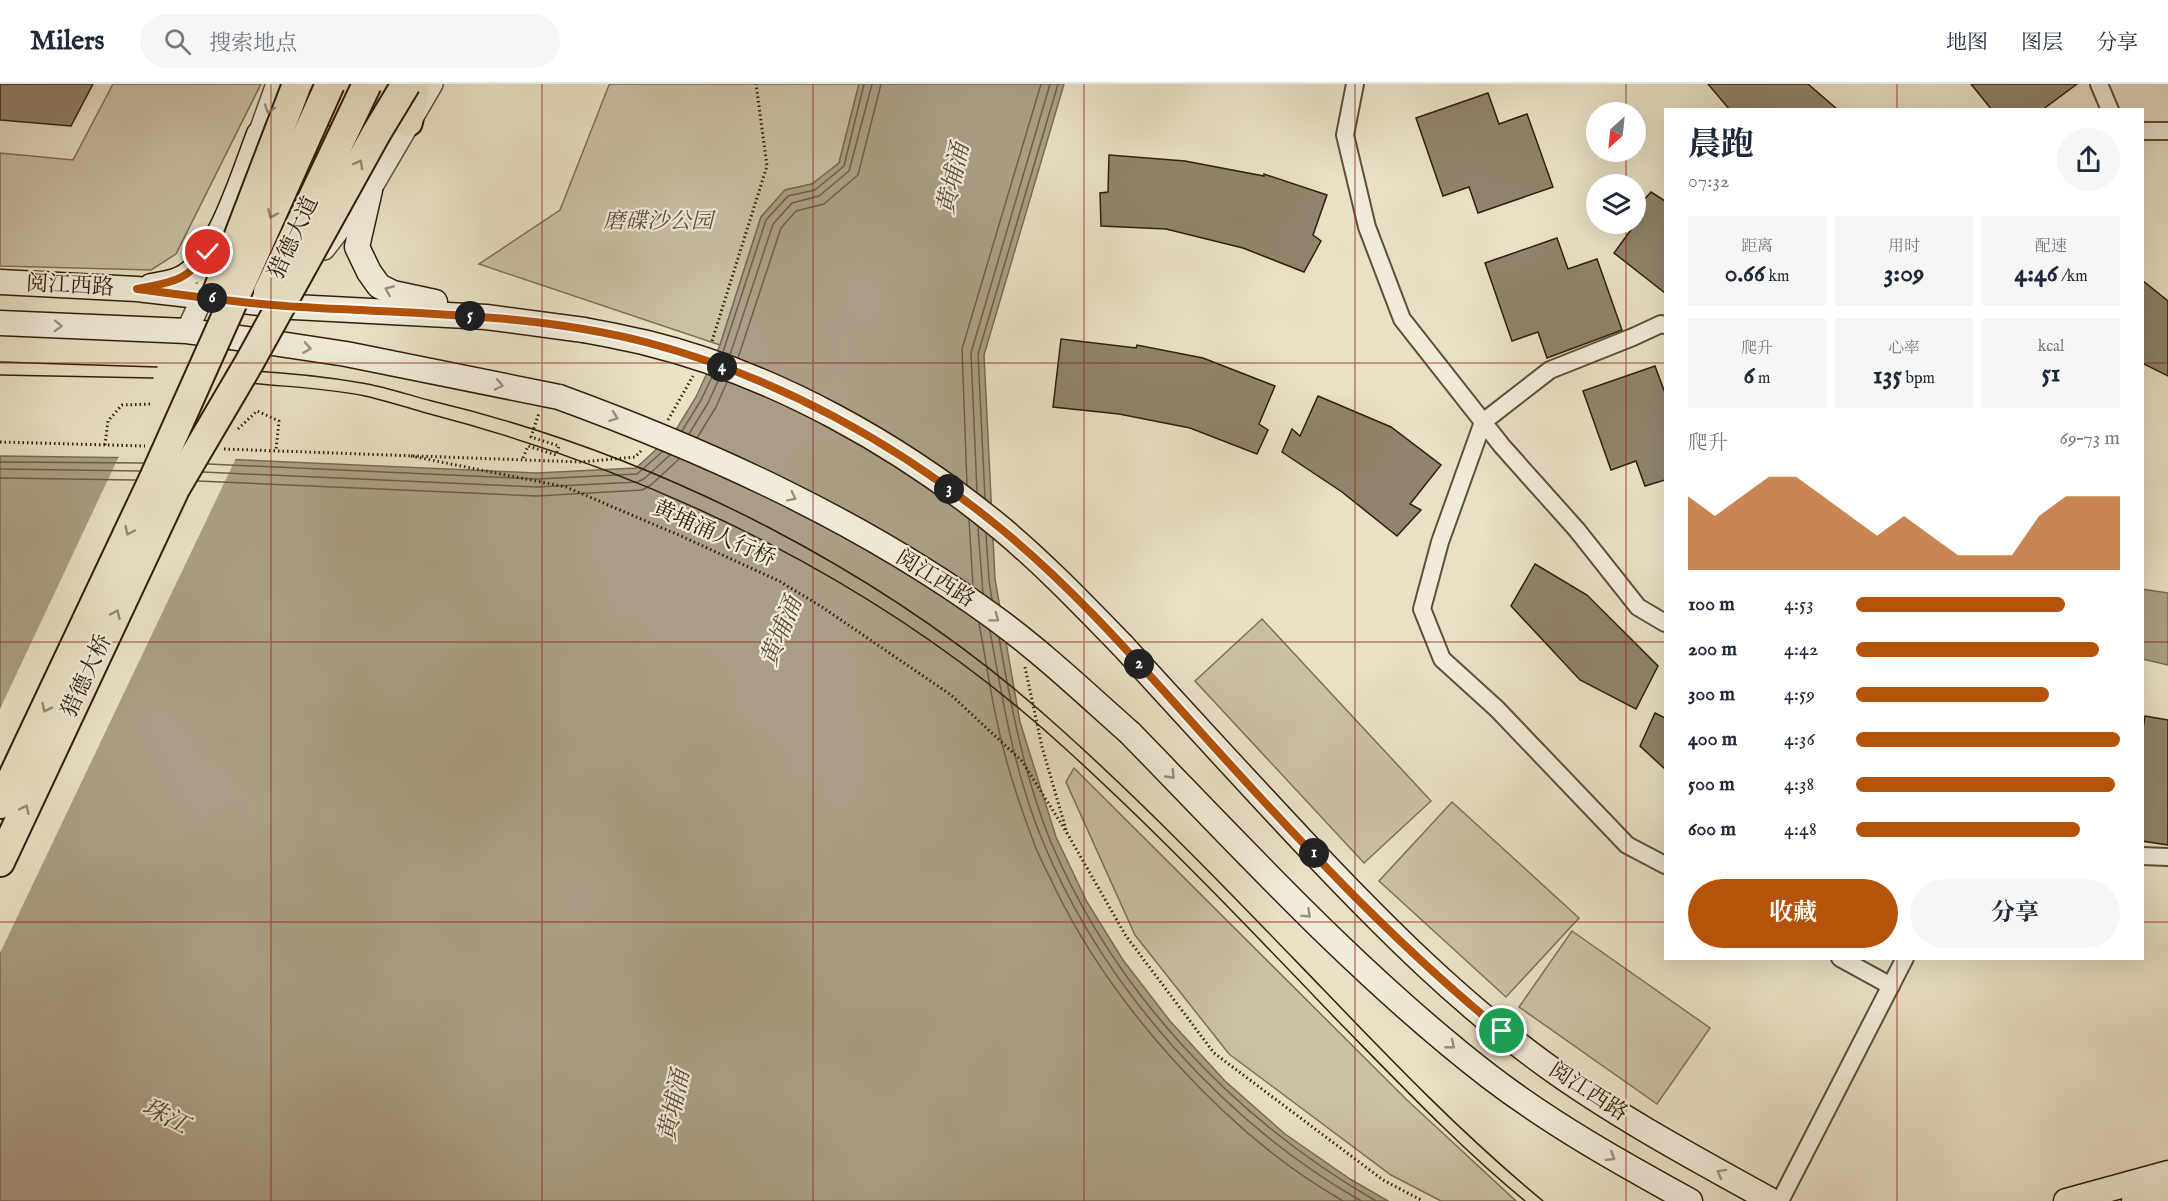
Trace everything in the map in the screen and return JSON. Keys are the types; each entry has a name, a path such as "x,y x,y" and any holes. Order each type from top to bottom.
{"highway":[{"path":"164,484 202,334 297,84"},
{"path":"311,84 303,117 312,134 326,141 345,143 357,137 388,84"},
{"name":"猎德大道","path":"164,484 330,84"},
{"name":"猎德大道","path":"164,484 367,84"},
{"path":"164,484 249,363 406,84"},
{"path":"408,123 415,84"},
{"name":"猎德大桥","path":"0,804 164,484"},
{"name":"猎德大桥","path":"0,862 164,484"}],"main road":[{"path":"137,289 174,281 197,267 223,224 259,134"},
{"path":"370,190 357,247 369,272 379,286 393,293 443,303 486,317"},
{"name":"阅江西路","path":"0,282 137,289 279,305 486,317 584,330 648,343 763,382 852,426 918,467 1002,529 1050,572 1123,646 1238,774 1391,933 1456,994 1546,1065 1602,1104 1772,1201"},
{"name":"阅江西路","path":"0,323 187,331 346,354 559,397 643,428 711,458 844,523 957,591 997,620 1083,691 1130,733 1300,908 1425,1024 1490,1077 1546,1117 1621,1163 1690,1201"},
{"path":"2066,1201 2168,1173"},
{"path":"2134,1201 2168,1192"}],"street":[{"path":"187,331 213,274 277,84"},
{"path":"253,340 370,190 432,84"},
{"path":"1355,84 1345,135 1367,227 1402,319 1502,446 1577,530 1638,607 1664,622"},
{"path":"2099,84 2109,108"},
{"path":"2144,131 2168,131"},
{"path":"259,134 264,151 276,169 294,180 330,194 345,195 370,190"},
{"path":"1664,325 1661,324 1550,370 1483,422 1440,542 1422,609 1442,659 1497,709 1627,845 1664,864"},
{"path":"2144,856 2168,857"},
{"path":"1844,960 1891,986"},
{"path":"1780,1201 1904,960"}],"path":[{"path":"105,445 108,421 122,405 151,404"},
{"path":"233,434 257,411 279,422 276,450"},
{"path":"523,459 528,446 556,455 559,446 531,437 539,411"},
{"name":"黄埔涌人行桥","path":"400,454 566,487 779,581 822,607 951,695 1022,761 1067,833"},
{"path":"1023,660 1042,747 1067,833 1126,936 1214,1053 1383,1180 1423,1201"}],"green space":[{"path":"113,84 261,84 176,254 151,270 0,266 0,153 73,160"},
{"name":"磨碟沙公园","path":"859,84 839,163 812,184 785,190 761,217 720,345 479,264 560,210 609,85"},
{"path":"1262,619 1431,801 1364,863 1195,681"},
{"path":"1074,768 1407,1100 1516,1201 1441,1201 1391,1175 1229,1054 1135,935 1066,782"},
{"path":"1452,802 1579,918 1506,997 1379,881"},
{"path":"1572,931 1710,1028 1657,1104 1519,1007"}],"water":[{"path":"859,84 1064,84 984,355 995,579 1020,722 1056,837 1087,902 1123,960 1170,1021 1225,1081 1285,1134 1350,1179 1388,1201 0,1201 0,456 222,459 537,473 636,468 674,433 696,397 720,345 761,217 785,190 812,184 839,163"},
{"path":"2144,589 2168,593 2168,665 2144,659"}],"pier":[{"path":"120,454 237,456 0,953 0,709"}],"building":[{"path":"0,84 93,84 71,126 0,120"},
{"path":"1708,84 1808,84 1836,108 1728,108"},
{"path":"1971,84 2077,84 2045,108 1990,108"},
{"path":"1488,93 1499,124 1527,114 1553,187 1478,213 1469,187 1443,196 1416,118"},
{"path":"1109,155 1185,161 1264,176 1264,174 1327,195 1313,235 1321,241 1304,272 1243,248 1166,229 1101,226 1100,193 1108,192"},
{"path":"1651,192 1664,200 1664,292 1614,253 1628,234 1646,234 1646,198"},
{"path":"1557,238 1568,269 1597,259 1622,330 1547,358 1538,332 1512,341 1485,263"},
{"path":"2144,282 2168,301 2168,376 2144,364"},
{"path":"1061,339 1136,348 1137,345 1203,358 1275,386 1259,424 1268,430 1257,454 1190,428 1119,414 1053,407"},
{"path":"1655,366 1664,390 1664,480 1645,486 1636,461 1611,470 1583,391"},
{"path":"1318,396 1391,427 1441,465 1410,504 1421,510 1397,536 1342,492 1282,452 1292,429 1300,436"},
{"path":"1535,564 1587,595 1658,666 1636,709 1580,680 1511,606"},
{"path":"1655,713 1664,718 1664,768 1640,746"},
{"path":"2145,716 2168,720 2168,845 2144,841"}],"tram line":[{"path":"0,362 157,367"},
{"path":"252,371 371,385 517,424 602,453 686,487 768,527 847,571 923,620 996,674 1063,731 1194,857 1429,1097 1543,1201"},
{"path":"0,375 153,378"},
{"path":"249,383 322,389 365,396 514,438 600,468 685,503 768,543 848,588 926,638 999,692 1069,752 1204,882 1427,1112 1525,1201"}],"route":[{"path":"208,252 197,267 187,275 174,281 137,289 279,305 521,320 584,330 648,343 763,382 852,426 918,467 965,501 1002,529 1050,572 1123,646 1238,774 1391,933 1456,994 1502,1031"}],"water label":[{"name":"黄埔涌","path":"954,179"},
{"name":"黄埔涌","path":"782,632"},
{"name":"黄埔涌","path":"675,1106"},
{"name":"珠江","path":"165,1117"}]}
